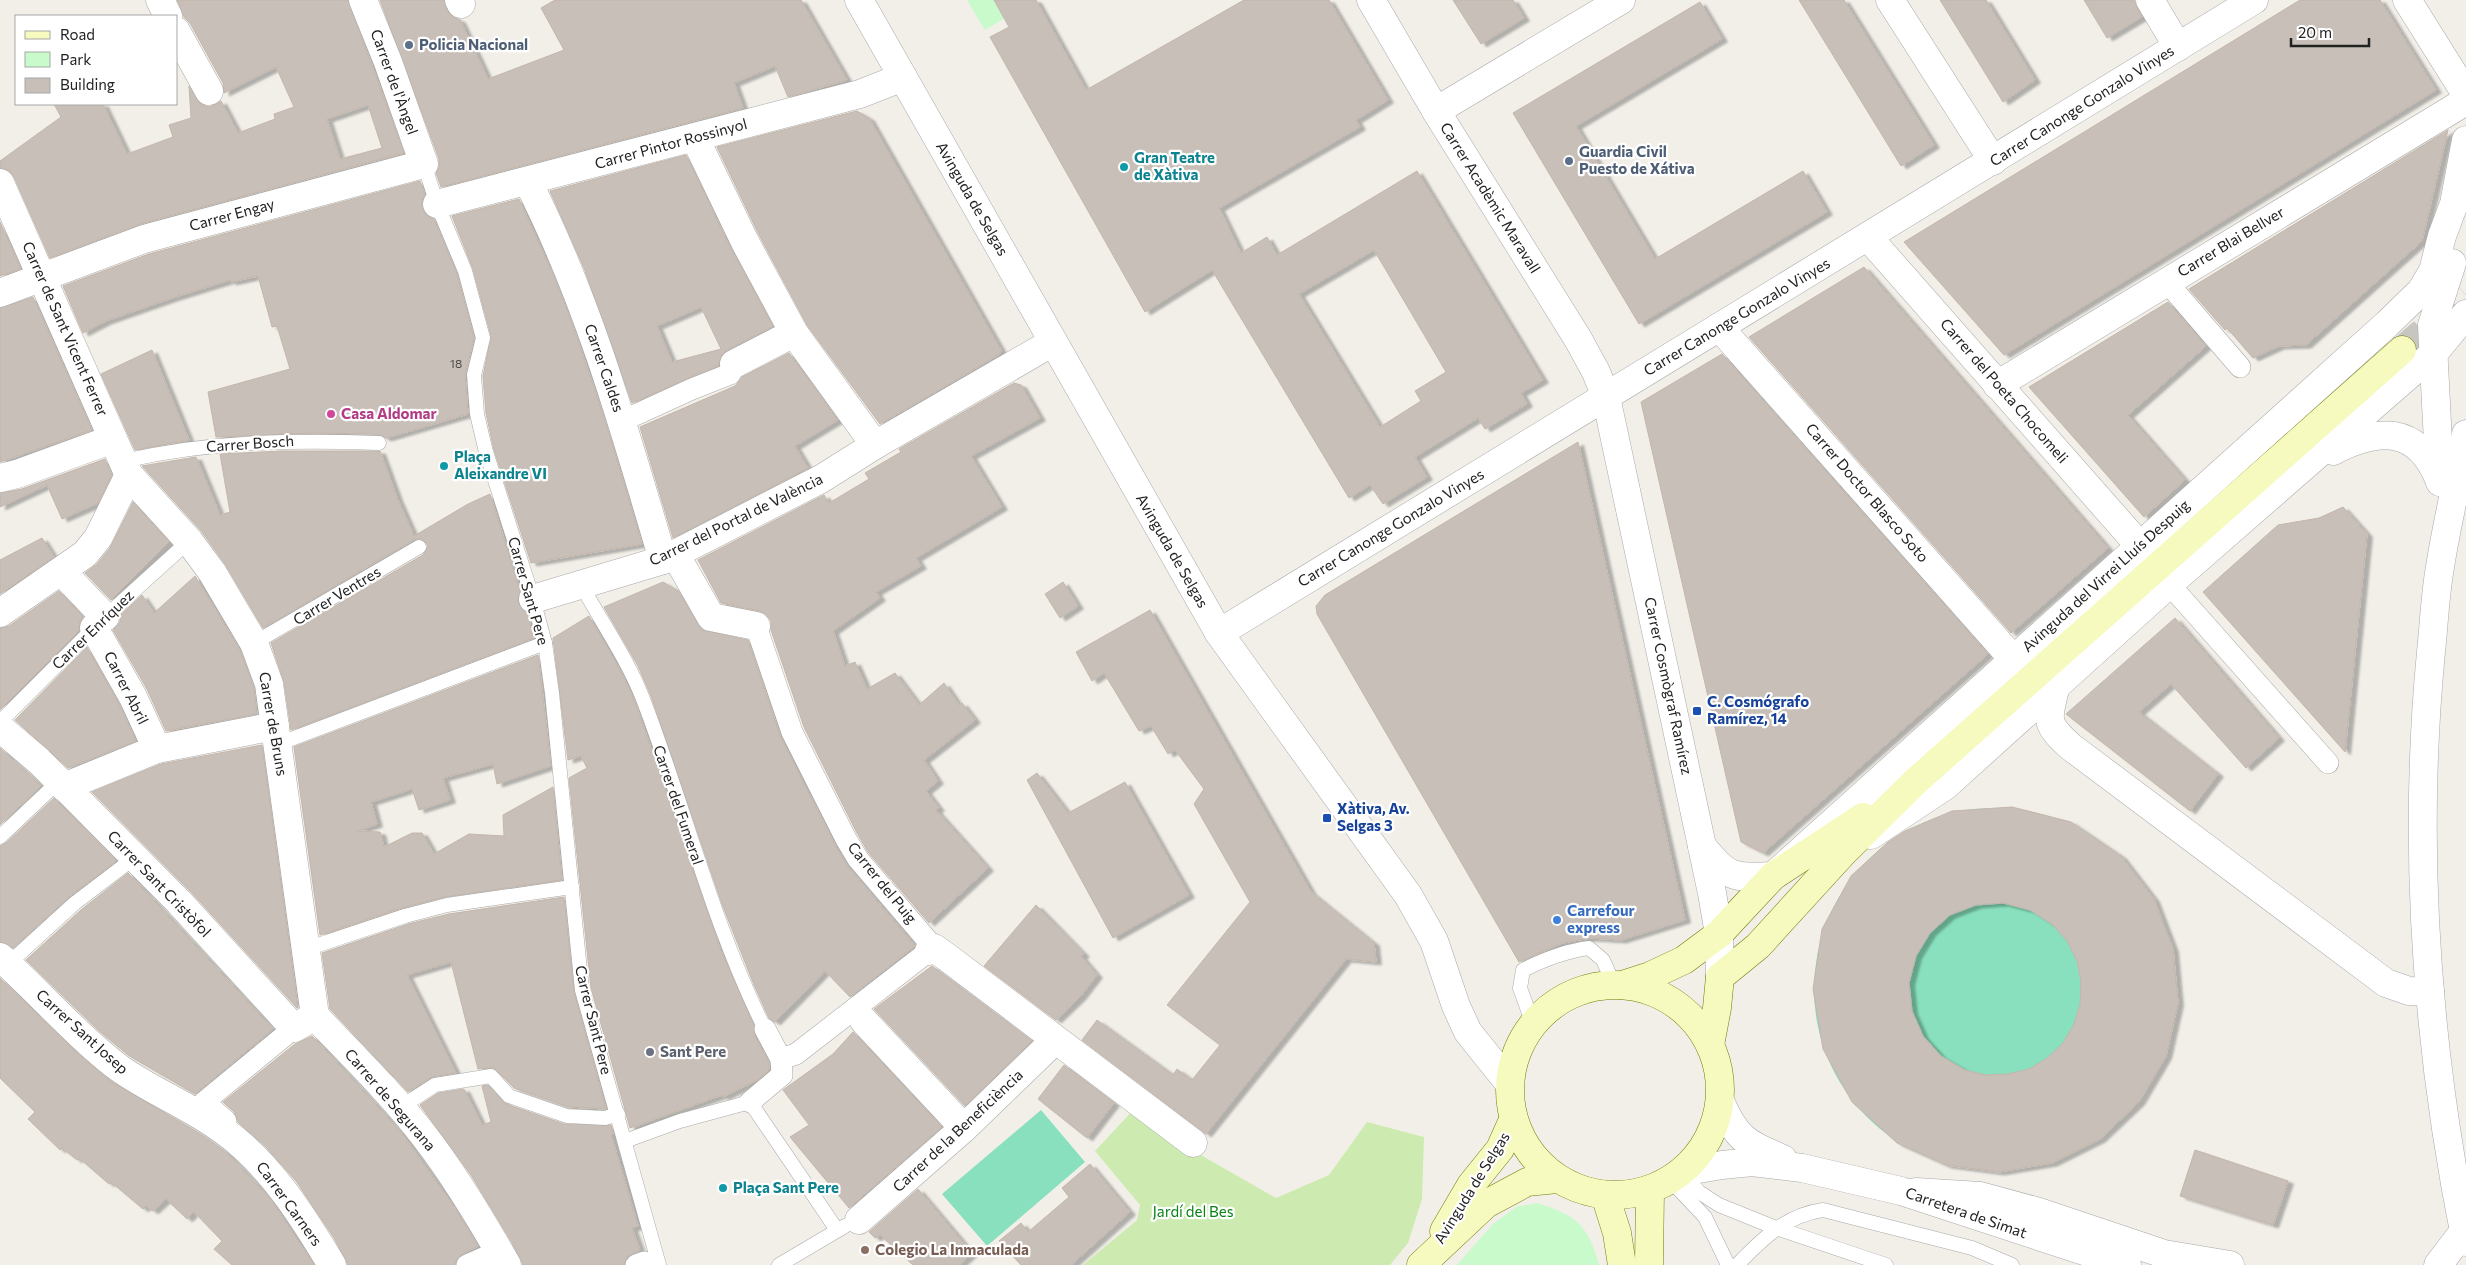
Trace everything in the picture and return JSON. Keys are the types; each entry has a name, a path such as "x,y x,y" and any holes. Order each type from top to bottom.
{"main road":[{"name":"Avinguda del Virrei Lluís Despuig","path":"1720,977 1758,946 1842,854 1916,781 2402,350"},
{"name":"Avinguda del Virrei Lluís Despuig","path":"1618,985 1665,970 1684,960 1719,934 1773,876 1916,781"},
{"path":"1710,1045 1717,1008 1720,977"},
{"path":"1618,985 1649,990 1674,1003 1695,1022 1710,1045 1718,1072 1720,1101 1715,1121 1707,1141 1696,1158 1667,1181 1628,1195 1604,1195 1580,1190 1557,1179 1538,1163 1524,1143 1514,1120 1509,1083 1515,1056 1527,1031 1533,1024 1545,1010 1568,995 1594,987 1618,985"},
{"name":"Avinguda de Selgas","path":"1425,1261 1472,1185 1500,1148 1514,1120"},
{"name":"Avinguda de Selgas","path":"1425,1261 1486,1204 1527,1182 1557,1179"},
{"path":"1649,1265 1667,1181"},
{"path":"1604,1195 1618,1233 1622,1265"}],"street":[{"path":"160,0 168,15"},
{"name":"Carrer de l'Àngel","path":"362,0 388,62 424,164"},
{"name":"Avinguda de Selgas","path":"860,0 1219,633 1408,895 1434,941 1456,1006 1468,1032 1509,1083"},
{"name":"Carrer Acadèmic Maravall","path":"1371,0 1436,111 1578,339 1596,372 1606,397"},
{"path":"1436,111 1621,0"},
{"path":"1890,0 1993,161"},
{"path":"2150,0 2178,47"},
{"name":"Carrer Canonge Gonzalo Vinyes","path":"1219,633 2254,0"},
{"path":"2407,0 2466,94"},
{"path":"178,35 208,90"},
{"name":"Carrer Pintor Rossinyol","path":"437,204 528,182 860,94 903,77"},
{"name":"Carrer Blai Bellver","path":"1998,385 2166,281 2466,101"},
{"path":"695,138 745,242 794,333 875,445"},
{"path":"2440,567 2438,538 2440,482 2432,324 2456,247 2454,204 2466,140"},
{"name":"Carrer Engay","path":"0,293 144,239 424,164"},
{"name":"Carrer Caldes","path":"528,182 576,286 669,557"},
{"name":"Carrer de Sant Vicent Ferrer","path":"0,183 122,458"},
{"name":"Avinguda del Virrei Lluís Despuig","path":"1702,846 1719,867 1731,874 1743,878 1773,876 2139,545 2388,324 2421,291 2433,271 2442,236 2454,204"},
{"name":"Carrer del Poeta Chocomeli","path":"1868,237 2139,545"},
{"path":"2166,281 2240,367"},
{"name":"Avinguda del Virrei Lluís Despuig","path":"1842,854 1945,786 2169,584 2434,353 2466,314"},
{"name":"Carrer Doctor Blasco Soto","path":"1719,326 2014,660"},
{"path":"622,421 692,388 730,374 734,364 794,333"},
{"name":"Carrer del Portal de València","path":"534,599 582,586 669,557 821,479 875,445 1053,342"},
{"name":"Carrer Cosmògraf Ramírez","path":"1606,397 1702,846 1719,934 1720,977"},
{"path":"2438,1265 2465,1237 2440,1084 2430,992 2424,878 2423,768 2426,708 2440,567 2466,434"},
{"path":"2308,464 2362,437 2392,436 2402,438 2426,454 2433,463 2440,482"},
{"path":"0,478 122,458 98,538 85,554 62,572 0,613"},
{"name":"Carrer de Bruns","path":"122,458 212,572 254,643 269,684 306,950 304,1022"},
{"name":"Carrer del Puig","path":"669,557 711,617 756,626 792,732 846,839 858,859 931,949 1193,1143"},
{"name":"Carrer Abril","path":"62,572 100,623 157,749"},
{"path":"2169,584 2328,763"},
{"path":"2056,685 2048,719 2055,732 2071,747 2386,983 2409,991 2430,992"},
{"name":"Carrer Sant Cristòfol","path":"0,728 27,750 134,858 304,1022"},
{"path":"61,784 157,749 276,735"},
{"path":"781,1059 796,1054 931,949"},
{"name":"Carrer Sant Josep","path":"4,960 94,1047 119,1067 188,1108"},
{"path":"864,1021 964,1128"},
{"path":"219,1127 227,1121 204,1102 304,1022"},
{"name":"Carrer de Segurana","path":"304,1022 401,1107 448,1168 503,1258"},
{"path":"750,1102 782,1074 781,1059 765,1029"},
{"name":"Carrer de la Beneficiència","path":"848,1225 964,1128 1055,1040"},
{"name":"Carretera de Simat","path":"1720,1101 1737,1133 1750,1145 1802,1168"},
{"name":"Carrer Carners","path":"188,1108 242,1144 269,1173 332,1265"},
{"name":"Carretera de Simat","path":"1667,1181 1722,1165 1752,1162 1802,1168 1902,1191 2127,1265"},
{"path":"1902,1191 1980,1196 2040,1212 2164,1254 2230,1265"},
{"path":"467,1265 503,1258"}],"lane":[{"name":"Carrer Sant Pere","path":"424,164 437,204 465,271 483,338 474,381 480,430 534,599 544,643 582,990 619,1116"},
{"name":"Carrer Bosch","path":"122,458 242,442 302,440 379,443"},
{"name":"Carrer Enríquez","path":"0,722 100,623 189,541"},
{"name":"Carrer Ventres","path":"254,643 419,547"},
{"name":"Carrer del Fumeral","path":"582,586 642,698 710,897 734,960 765,1029"},
{"path":"276,735 544,643"},
{"path":"0,836 61,784"},
{"name":"Carrer Sant Josep","path":"4,960 134,858"},
{"path":"306,950 405,916 447,905 572,887"},
{"path":"1533,1024 1520,988 1523,970 1543,960 1568,950 1589,948 1603,960 1618,985"},
{"path":"401,1107 425,1090 435,1086 491,1076 509,1096 566,1116 605,1118 619,1116 646,1264"},
{"path":"625,1141 680,1121 750,1102 848,1225 779,1265"},
{"path":"1667,1181 1698,1192 1719,1205 1776,1228 1886,1265"},
{"path":"1667,1181 1705,1217 1728,1265"},
{"path":"1737,1265 1776,1228 1799,1215 1823,1210 1972,1248 2012,1265"}],"green space":[{"path":"967,0 1036,0 985,30"},
{"path":"1995,808 2030,811 2064,821 2096,838 2123,861 2146,888 2163,920 2173,954 2176,989 2173,1024 2163,1058 2146,1090 2123,1117 2096,1140 2064,1157 2030,1167 1995,1170 1960,1167 1926,1157 1894,1140 1867,1117 1844,1090 1827,1058 1817,1024 1814,989 1817,954 1827,920 1844,888 1867,861 1894,838 1926,821 1960,811"},
{"name":"Jardí del Bes","path":"1135,1108 1192,1150 1276,1198 1329,1175 1367,1122 1424,1137 1422,1199 1408,1243 1390,1265 1083,1265 1137,1220 1140,1205 1095,1151"},
{"path":"1041,1110 1085,1162 987,1246 942,1194"},
{"path":"1537,1203 1562,1212 1579,1224 1590,1240 1599,1265 1457,1265 1493,1224 1516,1207"}],"building":[{"path":"177,0 348,0 404,153 140,224 50,258 14,177 9,170 0,168 0,161 61,117 55,105 103,105 127,154 173,137 169,125 191,118 189,86 201,105 209,107 221,101 238,133 275,119 274,114 294,107 276,67 224,93 223,83 190,23 184,17","holes":["368,105 382,148 340,159 327,119"]},
{"path":"380,0 444,0 447,11 453,17 460,20 488,79 564,50 541,8 555,0 801,0 847,80 788,97 775,66 734,83 743,108 441,187 436,173 439,167 439,159"},
{"path":"994,0 1036,0 1086,90 1244,0 1329,0 1388,100 1356,120 1360,127 1219,208 1241,253 1267,237 1277,255 1417,171 1543,380 1521,393 1527,404 1485,429 1478,418 1415,457 1427,477 1383,504 1370,485 1349,498 1212,270 1145,312 990,37 1009,27","holes":["1374,250 1446,372 1415,391 1421,401 1380,427 1299,294"]},
{"path":"1453,0 1513,0 1524,18 1481,44"},
{"path":"1799,0 1844,0 1934,145 1901,166"},
{"path":"1940,0 1986,0 2035,80 2003,102"},
{"path":"2084,0 2134,0 2142,17 2107,38"},
{"path":"2300,0 2380,0 2436,90 2004,355 1904,242"},
{"name":"Guardia Civil Puesto de Xátiva","path":"1700,2 1722,39 1576,126 1655,259 1803,171 1827,212 1639,324 1513,113"},
{"path":"857,111 869,118 1001,350 1000,354 880,424 807,325 759,235 717,147"},
{"path":"2448,130 2422,241 2306,345 2279,346 2253,358 2189,289"},
{"path":"686,155 731,249 773,326 727,350 721,356 719,365 632,403 584,268 550,191","holes":["701,307 721,349 672,362 657,326"]},
{"path":"420,181 425,195 422,200 422,208 426,215 434,219 457,274 474,338 465,375 468,414 386,438 379,434 314,433 216,437 208,392 290,369 277,326 272,327 258,276 231,282 230,280 172,298 106,321 83,333 63,286 149,254"},
{"path":"519,199 555,279 573,326 605,420 642,544 531,563 494,450 486,413 483,376 491,336 473,269 452,216"},
{"path":"0,222 21,269 0,276"},
{"path":"1864,267 2108,548 2011,633 1749,337"},
{"path":"33,297 92,430 0,462 0,308"},
{"path":"2168,302 2206,346 2128,415 2185,480 2144,517 2029,387"},
{"path":"152,350 189,440 135,450 101,374"},
{"path":"789,353 838,420 795,446 808,468 673,538 640,427 735,386 742,377"},
{"path":"1722,354 1988,654 1763,853 1741,842 1641,402"},
{"path":"1014,383 1021,385 1040,418 971,456 1002,507 916,558 921,566 876,592 880,598 833,631 845,666 855,662 867,689 895,673 919,705 944,683 959,705 962,703 975,720 924,760 938,781 926,791 939,808 936,810 988,868 929,923 868,852 857,833 804,727 771,630 771,621 766,614 760,611 721,603 698,560 824,495 829,503 869,479 865,473 901,452 899,449"},
{"path":"1578,442 1685,920 1621,940 1591,938 1562,943 1519,962 1317,614 1316,606 1325,595"},
{"path":"282,451 380,451 414,536 468,504 490,494 520,591 518,603 527,613 534,638 291,730 284,682 271,643 423,555 428,546 423,539 415,539 263,628 225,564 202,532 142,466 196,457 220,515 230,512 220,454"},
{"path":"105,459 112,475 98,503 62,519 47,485 0,507 0,493 22,489"},
{"path":"133,502 169,542 111,600 85,573 97,564 110,548"},
{"path":"2343,507 2367,534 2345,752 2203,592 2278,525 2319,518"},
{"path":"42,538 54,557 0,594 0,560"},
{"path":"195,576 240,650 254,688 257,714 166,731 147,689 113,630 120,622 120,615 142,595 154,613"},
{"path":"663,582 678,591 702,630 748,640 781,738 835,845 848,867 915,946 850,997 825,971 775,1022 769,1018 754,985 722,904 651,696 638,666 604,607"},
{"path":"1063,582 1078,606 1060,618 1045,594"},
{"path":"59,591 83,617 80,621 79,631 0,710 0,628 9,626"},
{"path":"1150,610 1311,892 1374,943 1376,962 1346,959 1206,1134 1082,1040 1097,1020 1173,1075 1177,1069 1192,1080 1220,1045 1167,1005 1250,902 1194,804 1204,789 1175,750 1168,754 1151,726 1139,731 1104,673 1092,681 1076,652"},
{"path":"589,616 622,674 635,702 721,951 754,1025 754,1035 769,1062 769,1070 757,1080 723,1097 722,1095 630,1128 591,988 569,778 587,768 581,756 568,760 553,638"},
{"path":"2175,618 2279,738 2246,768 2171,684 2139,712 2218,774 2190,811 2066,714"},
{"path":"87,647 119,704 136,741 68,768 15,720"},
{"path":"538,655 551,766 497,784 493,764 443,778 450,800 419,810 412,789 371,802 377,824 357,831 380,832 384,847 412,833 422,833 434,854 469,834 504,836 503,815 553,787 562,880 445,897 402,908 320,935 294,747"},
{"path":"262,745 298,1008 190,891 92,792 161,764"},
{"path":"0,748 41,786 0,825"},
{"path":"1037,773 1068,813 1125,782 1189,895 1113,938 1027,780"},
{"path":"54,798 116,861 70,896 13,948 0,942 0,846 6,843"},
{"path":"2012,807 2071,822 2121,856 2154,899 2173,949 2178,1003 2166,1056 2139,1102 2100,1139 2052,1163 1999,1172 1946,1165 1897,1143 1852,1102 1823,1049 1813,989 1822,929 1851,876 1888,842 1905,831 1952,811","holes":["2003,903 2030,910 2053,925 2067,941 2077,961 2081,982 2080,1004 2074,1024 2063,1043 2047,1058 2029,1069 2008,1074 1986,1075 1965,1070 1941,1056 1923,1036 1912,1011 1909,983 1916,956 1930,933 1950,915 1976,905"]},
{"path":"128,873 273,1029 195,1094 128,1055 98,1030 26,960 81,910"},
{"path":"564,897 574,992 606,1109 569,1107 514,1088 494,1068 478,1069 451,962 407,975 456,1073 431,1077 408,1092 330,1009 322,953 408,924 449,914"},
{"path":"1036,905 1084,954 1081,956 1097,975 1080,997 1056,1020 984,966"},
{"path":"932,966 1032,1041 965,1106 874,1009"},
{"path":"0,978 77,1053 109,1080 199,1133 228,1154 271,1200 314,1265 232,1265 214,1249 222,1241 194,1212 187,1219 166,1199 153,1211 146,1206 143,1209 111,1182 109,1184 79,1158 77,1160 62,1148 60,1150 28,1119 35,1112 0,1078"},
{"path":"853,1032 942,1127 849,1208 790,1137 809,1125 783,1090 833,1054"},
{"path":"312,1036 400,1131 455,1208 478,1246 457,1258 455,1265 348,1265 334,1238 296,1181 265,1146 238,1122 234,1112 223,1102 295,1044"},
{"path":"1064,1065 1114,1103 1087,1138 1038,1099"},
{"path":"488,1085 506,1104 564,1124 611,1125 613,1134 611,1135 638,1226 632,1228 640,1250 627,1257 624,1265 523,1265 511,1241 471,1175 420,1105 438,1093 464,1089 482,1125 491,1122 482,1086"},
{"path":"2195,1150 2288,1181 2273,1225 2180,1196"},
{"path":"1090,1164 1130,1212 1071,1265 1021,1265 999,1241 1021,1223 1028,1232 1069,1197 1062,1188"},
{"path":"918,1189 972,1253 959,1265 913,1265 880,1235 875,1238 869,1232"}],"tunnel":[{"path":"2402,350 2466,295"}],"place":[{"name":"Policia Nacional","path":"409,45"},
{"name":"Guardia Civil Puesto de Xátiva","path":"1569,161"},
{"name":"Gran Teatre de Xàtiva","path":"1124,167"},
{"name":"Casa Aldomar","path":"331,414"},
{"name":"Plaça Aleixandre VI","path":"444,466"},
{"name":"C. Cosmógrafo Ramírez, 14","path":"1697,711"},
{"name":"Xàtiva, Av. Selgas 3","path":"1327,818"},
{"name":"Carrefour express","path":"1557,920"},
{"name":"Sant Pere","path":"650,1052"},
{"name":"Plaça Sant Pere","path":"723,1188"},
{"name":"Colegio La Inmaculada","path":"865,1250"}]}
